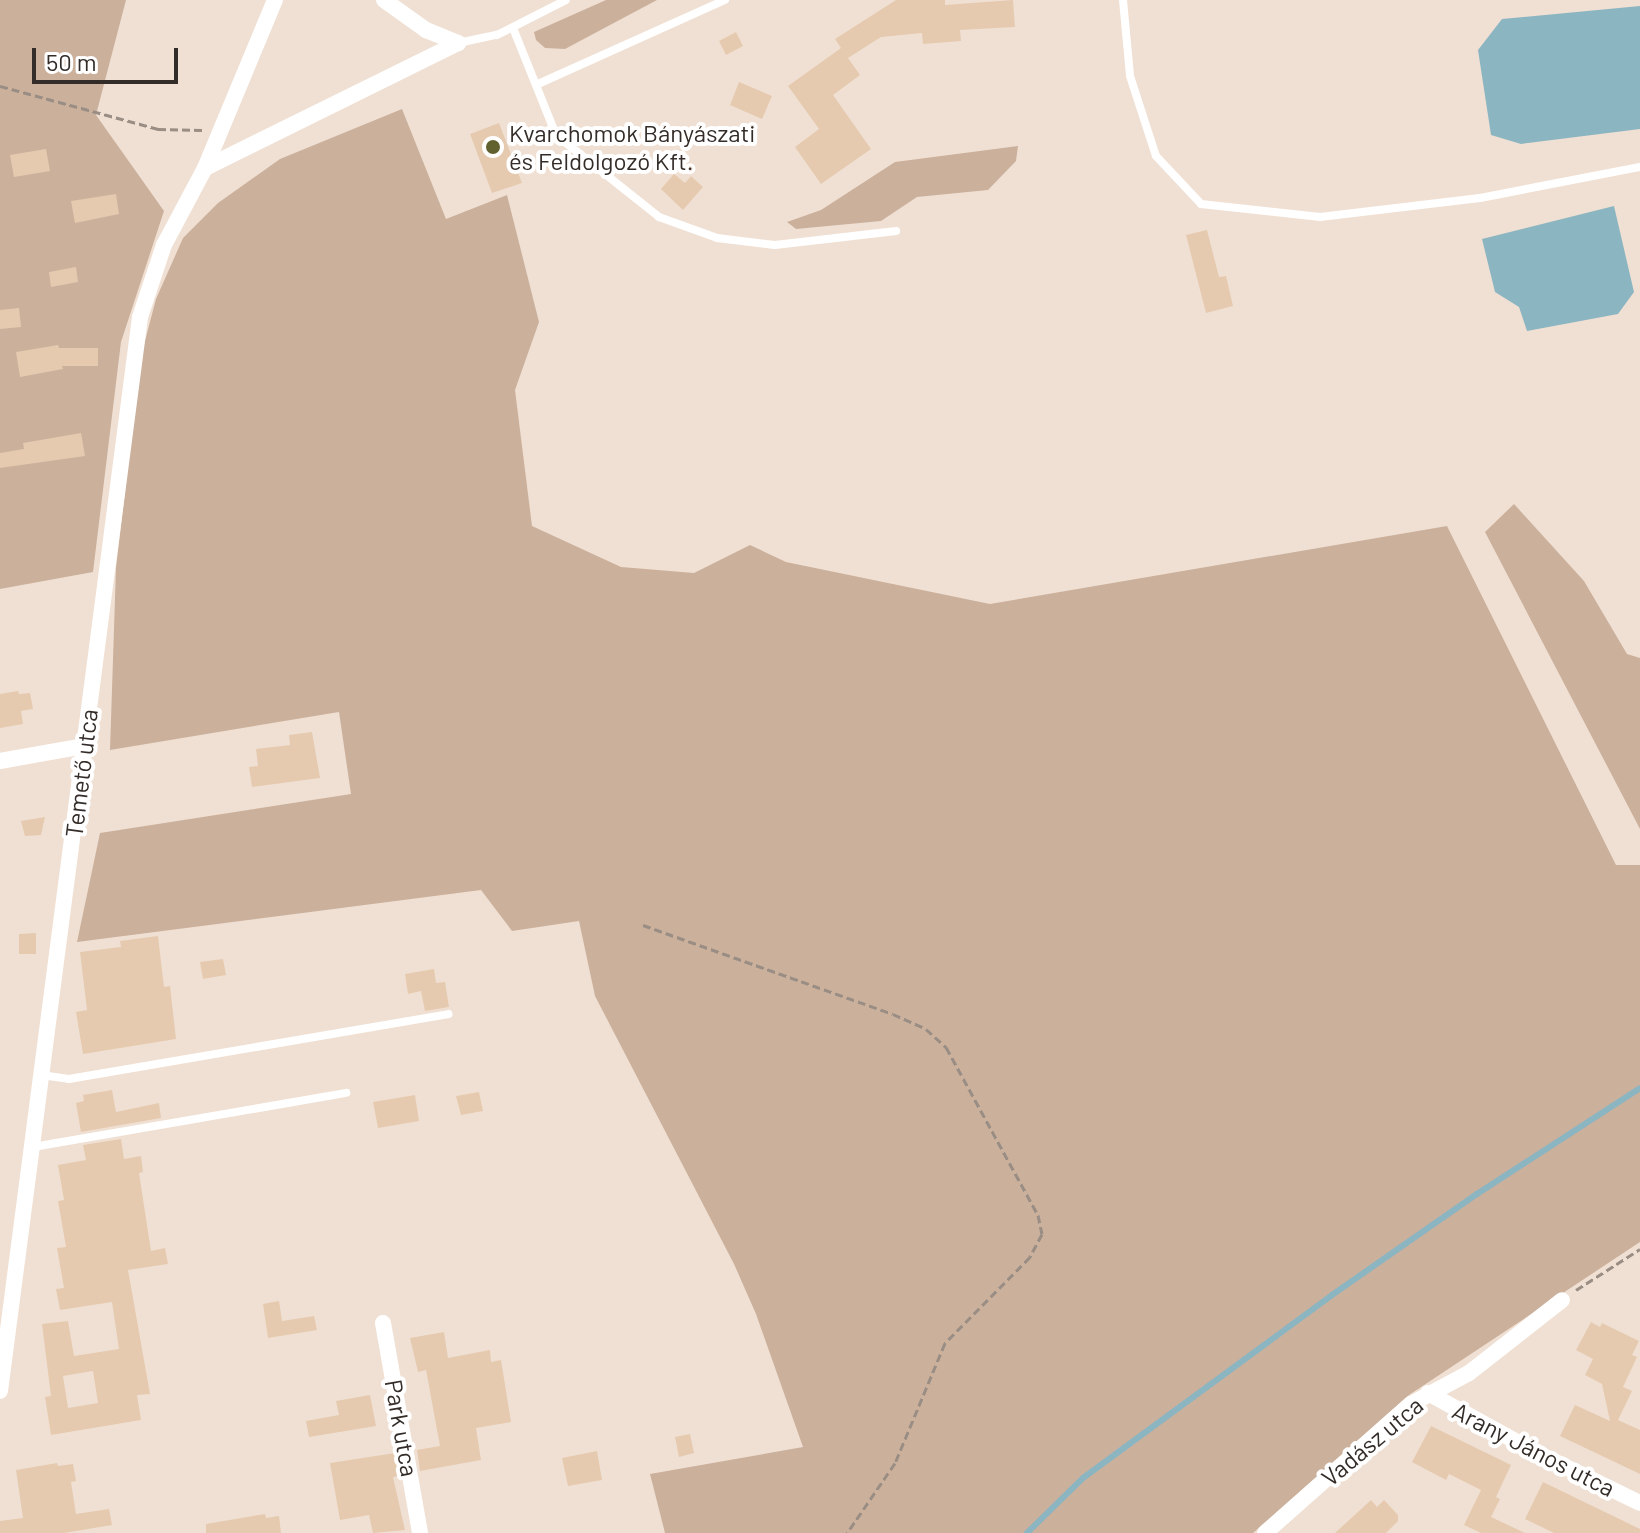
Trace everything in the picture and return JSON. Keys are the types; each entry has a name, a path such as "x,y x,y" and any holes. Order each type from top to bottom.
{"street":[{"name":"Temető utca","path":"0,1391 140,317 164,245 205,168 275,0"},
{"path":"384,0 426,30 458,43"},
{"path":"205,168 458,43"},
{"path":"0,761 84,746"},
{"name":"Vadász utca","path":"1265,1533 1411,1404 1469,1373 1562,1300"},
{"name":"Park utca","path":"383,1323 420,1533"},
{"name":"Arany János utca","path":"1428,1393 1539,1454 1640,1503"}],"lane":[{"path":"458,43 513,28 566,0"},
{"path":"538,84 725,0"},
{"path":"1123,0 1130,76 1156,156 1201,204 1320,217 1480,198 1640,167"},
{"path":"513,28 556,135 659,217 717,238 775,245 896,231"},
{"path":"41,1075 69,1079 448,1014"},
{"path":"32,1147 346,1093"}],"path":[{"path":"0,86 158,129 222,130"},
{"path":"643,925 893,1014 926,1029 946,1047 1038,1215 1042,1234 1030,1257 945,1343 895,1463 847,1533"},
{"path":"1562,1300 1618,1260 1640,1249"}],"shaded area":[{"path":"0,0 126,0 96,115 164,211 121,342 93,572 0,589"},
{"path":"606,0 657,0 565,49 545,48 536,40 534,32"},
{"path":"402,109 446,219 507,195 539,322 515,390 532,526 621,567 694,573 750,545 786,562 990,604 1447,526 1616,865 1640,865 1640,1242 1409,1395 1253,1533 665,1533 650,1474 803,1447 756,1314 734,1264 595,996 579,921 512,931 481,890 77,942 100,833 351,794 339,712 110,750 116,568 141,356 156,299 183,238 218,203 280,159"},
{"path":"1018,146 1016,161 988,190 917,197 881,221 796,229 787,222 821,210 895,162"},
{"path":"1514,504 1584,581 1627,654 1640,658 1640,829 1485,532"}],"water":[{"path":"1640,6 1640,129 1521,144 1491,135 1478,50 1502,19"},
{"path":"1614,206 1634,292 1618,314 1527,331 1519,307 1495,292 1482,239"}],"building":[{"path":"896,0 945,0 945,5 1013,0 1015,27 960,30 961,41 923,44 922,33 881,37 848,58 860,75 833,95 871,149 821,184 795,147 819,129 788,86 841,48 835,39"},
{"path":"736,32 743,46 726,55 719,41"},
{"path":"739,82 772,96 762,119 730,105"},
{"path":"499,123 522,183 492,193 470,134"},
{"path":"46,149 50,171 14,177 10,155"},
{"path":"674,174 685,183 691,176 703,187 683,210 661,189"},
{"path":"116,194 119,214 75,223 71,201"},
{"path":"1207,230 1219,277 1226,276 1233,306 1206,313 1186,235"},
{"path":"76,267 78,282 51,287 49,272"},
{"path":"19,308 21,327 0,329 0,310"},
{"path":"58,345 59,348 98,348 98,366 62,366 63,369 20,377 16,352"},
{"path":"81,433 85,456 0,468 0,453 24,449 23,443"},
{"path":"18,691 19,694 30,693 33,709 21,711 23,724 0,728 0,694"},
{"path":"312,732 320,778 252,787 249,767 258,766 256,749 290,745 289,735"},
{"path":"45,817 41,835 25,836 21,821"},
{"path":"36,933 36,954 19,954 19,934"},
{"path":"158,936 164,987 170,986 176,1039 83,1054 76,1012 87,1010 80,952 121,947 120,941"},
{"path":"223,959 226,975 203,979 200,962"},
{"path":"434,969 436,983 445,982 449,1007 425,1011 421,991 408,994 405,974"},
{"path":"112,1090 116,1112 159,1103 161,1118 81,1132 76,1103 84,1101 83,1095"},
{"path":"479,1092 483,1111 461,1115 456,1096"},
{"path":"415,1095 419,1121 378,1128 373,1102"},
{"path":"121,1139 124,1159 141,1156 143,1172 139,1173 151,1251 165,1248 168,1264 128,1270 150,1394 137,1395 141,1420 51,1435 45,1397 51,1396 42,1324 68,1321 74,1356 119,1349 112,1302 60,1310 56,1289 64,1288 57,1248 66,1247 58,1201 64,1200 58,1165 86,1160 83,1145","holes":["93,1371 98,1403 68,1408 63,1376"]},
{"path":"279,1301 282,1321 314,1316 317,1330 268,1338 263,1304"},
{"path":"1591,1322 1600,1327 1602,1323 1639,1341 1632,1355 1637,1357 1623,1387 1632,1391 1618,1420 1640,1430 1640,1474 1560,1436 1575,1405 1610,1421 1602,1384 1585,1375 1593,1359 1576,1350"},
{"path":"444,1332 448,1358 490,1350 491,1362 501,1360 511,1422 476,1428 481,1460 420,1471 417,1450 440,1446 426,1370 418,1372 410,1338"},
{"path":"370,1395 376,1426 309,1437 306,1421 339,1415 336,1401"},
{"path":"1431,1426 1511,1465 1496,1497 1500,1499 1491,1517 1525,1533 1481,1533 1464,1525 1481,1490 1449,1474 1446,1480 1412,1462"},
{"path":"690,1434 694,1453 679,1457 675,1437"},
{"path":"597,1451 602,1480 568,1486 562,1458"},
{"path":"395,1453 399,1476 393,1477 405,1530 373,1533 369,1515 340,1520 330,1463"},
{"path":"57,1463 58,1466 73,1464 76,1481 71,1482 76,1514 109,1509 112,1525 64,1533 0,1533 0,1521 23,1518 16,1470"},
{"path":"1543,1482 1640,1529 1640,1533 1554,1533 1525,1519"},
{"path":"1371,1500 1377,1507 1384,1500 1398,1515 1398,1521 1386,1533 1335,1533"},
{"path":"265,1514 266,1518 279,1516 281,1533 206,1533 206,1524"}],"waterway":[{"path":"1027,1533 1083,1478 1332,1295 1477,1194 1640,1088"}],"place":[{"name":"Kvarchomok Bányászati és Feldolgozó Kft.","path":"493,147"}]}
